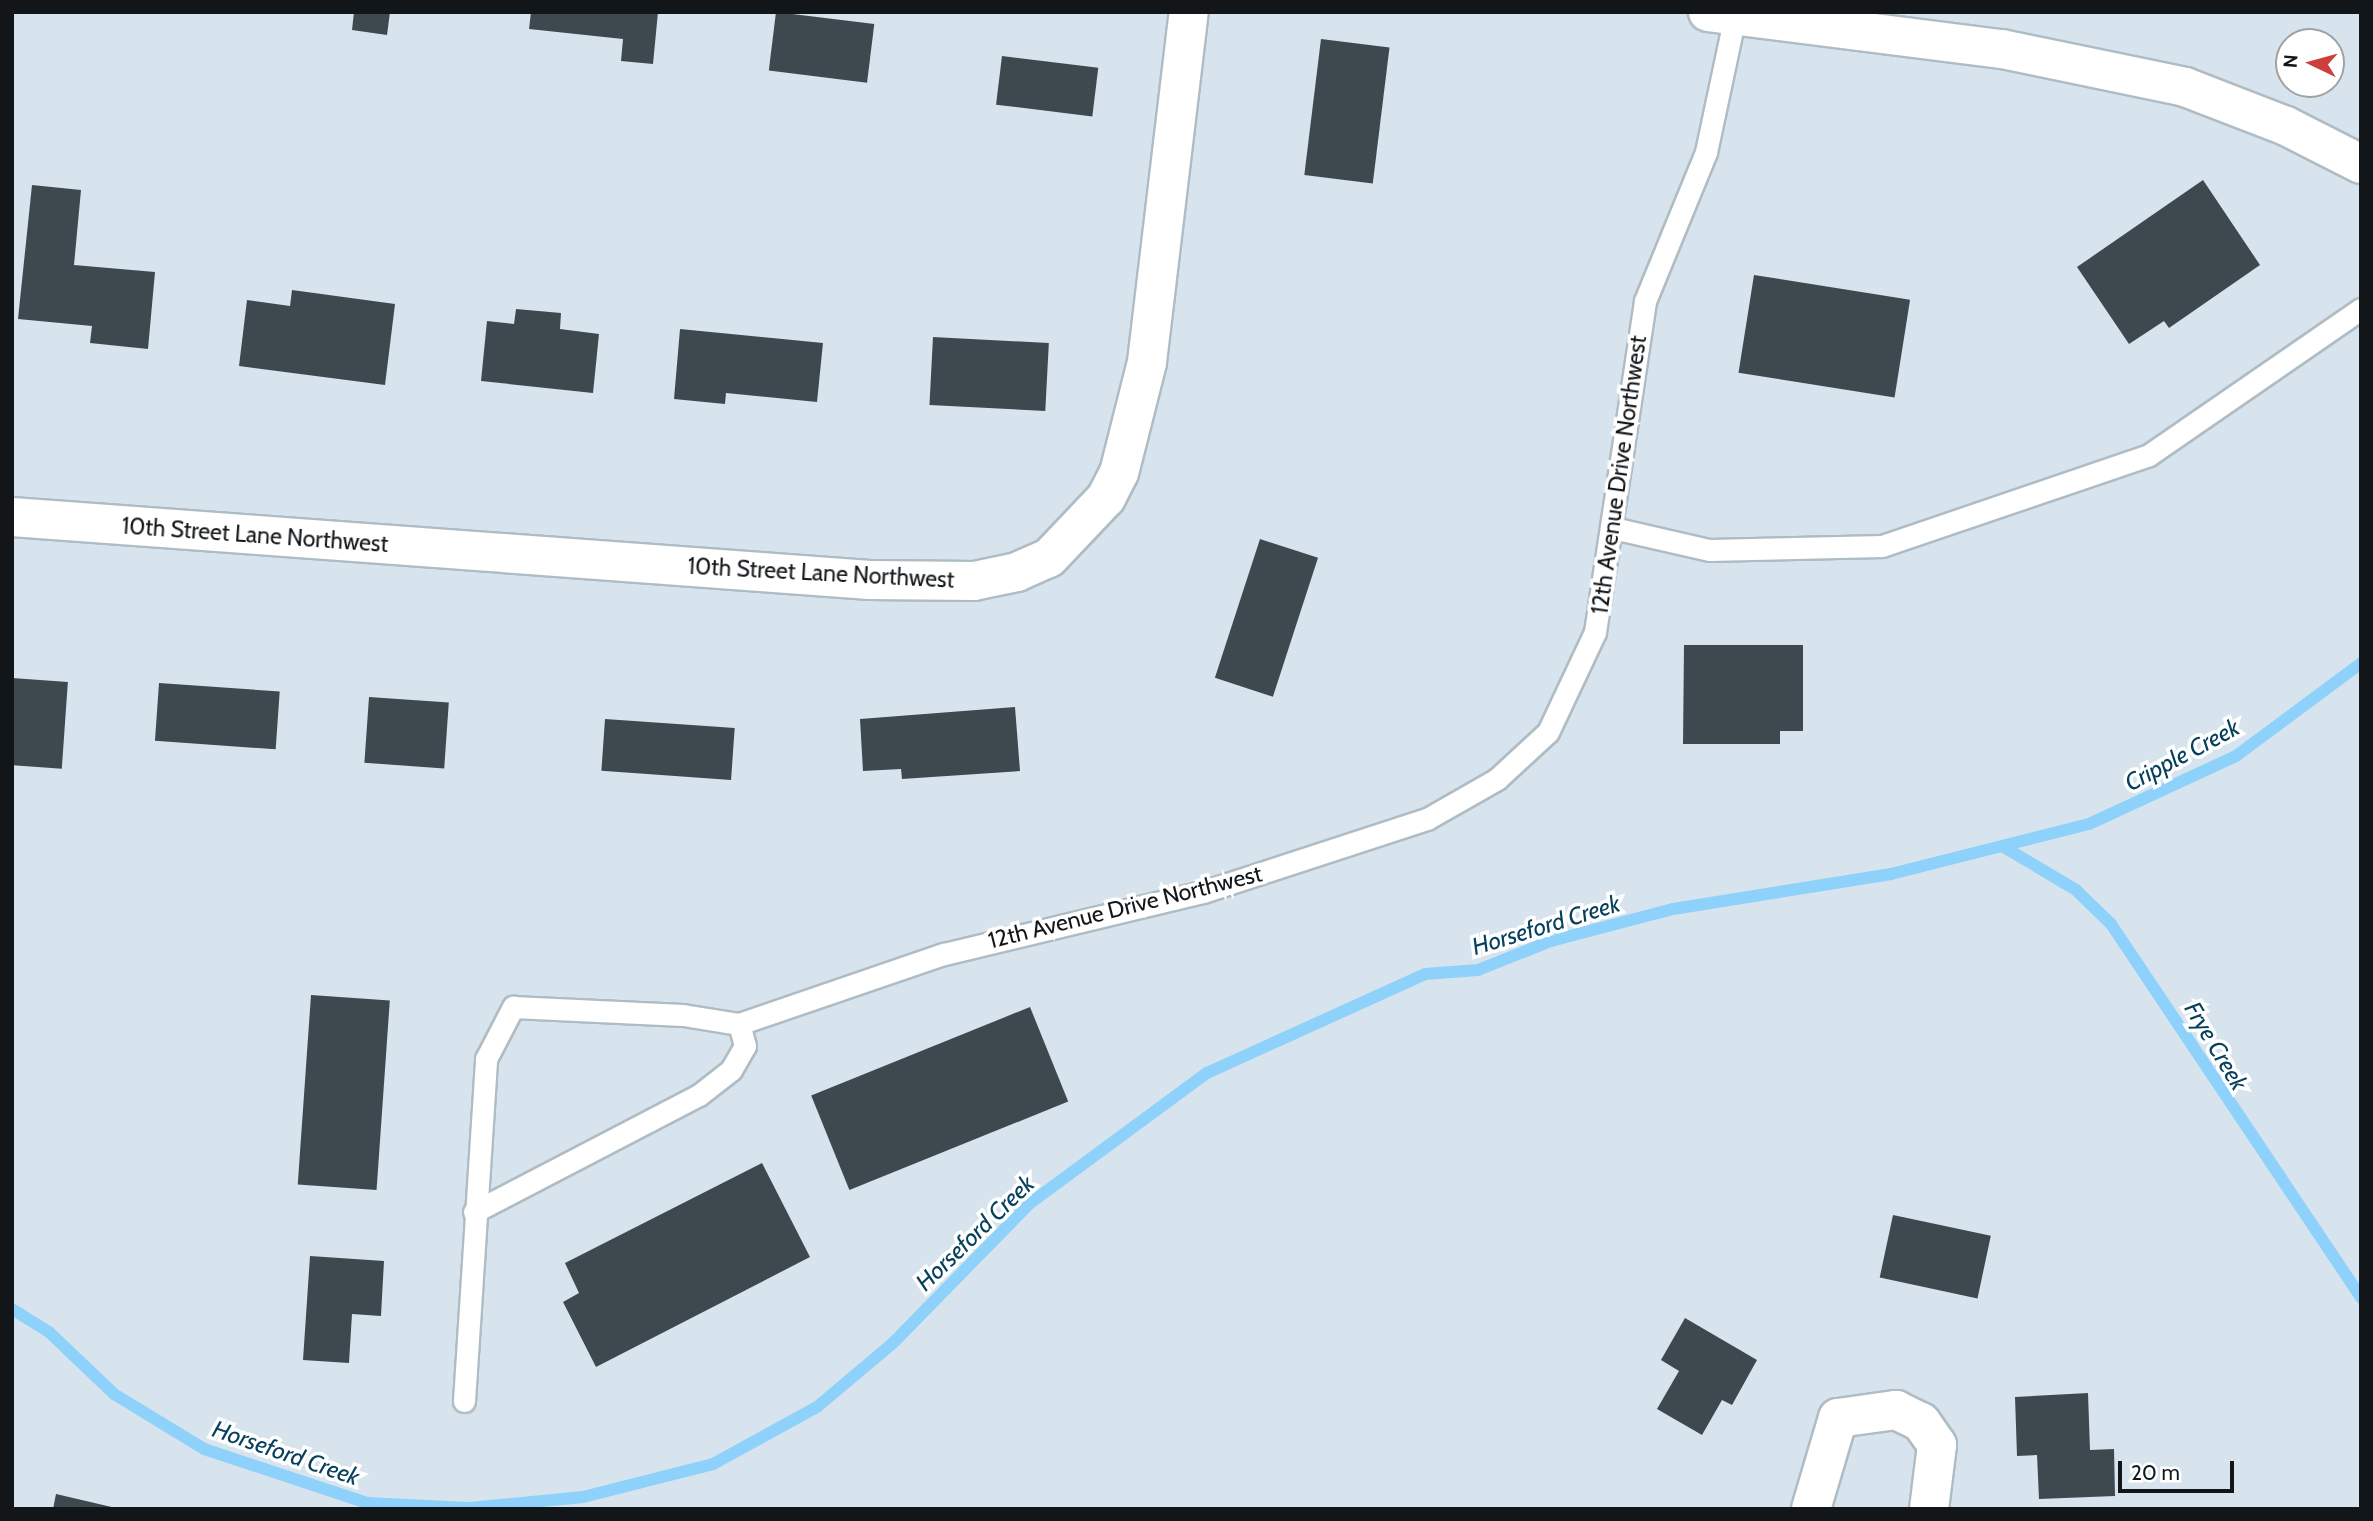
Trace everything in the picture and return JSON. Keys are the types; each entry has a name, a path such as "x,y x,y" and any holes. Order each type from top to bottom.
{"street":[{"name":"10th Street Lane Northwest","path":"12,517 870,580 974,581 1017,572 1049,558 1106,498 1119,473 1147,362 1189,12"},
{"path":"1722,14 2002,49 2185,87 2286,126 2361,164"},
{"path":"1811,1509 1838,1418 1896,1410 1921,1422 1937,1445 1929,1509"}],"lane":[{"name":"12th Avenue Drive Northwest","path":"739,1024 979,943 1216,888 1427,819 1497,779 1548,732 1577,681 1595,632 1613,528 1645,301 1706,152 1722,14"},
{"path":"1613,528 1709,550 1882,546 2149,455 2361,309"},
{"path":"464,1401 474,1212 486,1059 513,1007 683,1015 739,1024 745,1046 731,1070 699,1094 474,1212"}],"building":[{"path":"354,12 390,12 387,35 352,30"},
{"path":"531,12 658,12 653,64 621,61 623,39 529,29"},
{"path":"776,12 874,24 867,83 769,71"},
{"path":"1321,39 1389,47 1373,183 1304,175"},
{"path":"1002,56 1098,68 1092,116 996,105"},
{"path":"2203,180 2260,265 2169,328 2164,321 2129,344 2077,267"},
{"path":"32,185 81,190 74,265 155,272 148,349 90,343 92,326 18,319"},
{"path":"1754,275 1910,300 1895,397 1739,373"},
{"path":"292,290 395,304 385,385 239,366 247,300 290,306"},
{"path":"516,309 561,313 560,329 599,334 593,393 481,381 487,321 514,324"},
{"path":"680,329 823,343 817,402 726,393 725,404 674,399"},
{"path":"933,337 1049,343 1045,411 929,405"},
{"path":"1260,539 1318,558 1273,697 1215,678"},
{"path":"1684,645 1803,645 1803,731 1780,731 1780,744 1683,744"},
{"path":"12,678 68,682 62,769 12,765"},
{"path":"159,683 280,691 276,749 155,741"},
{"path":"369,697 449,703 444,768 364,763"},
{"path":"1015,707 1020,771 902,779 901,769 863,771 860,719"},
{"path":"605,719 735,728 731,780 601,771"},
{"path":"311,995 390,1001 377,1190 298,1185"},
{"path":"1030,1007 1068,1102 849,1190 811,1095"},
{"path":"762,1163 810,1257 596,1367 563,1302 579,1293 565,1263"},
{"path":"1893,1215 1991,1236 1978,1298 1880,1278"},
{"path":"310,1256 384,1261 381,1316 352,1314 349,1363 303,1360"},
{"path":"1685,1318 1757,1360 1732,1405 1722,1400 1702,1435 1657,1409 1679,1371 1661,1360"},
{"path":"2088,1393 2090,1450 2114,1449 2115,1496 2039,1499 2037,1455 2017,1456 2015,1397"},
{"path":"56,1494 116,1508 116,1509 53,1509"}],"waterway":[{"name":"Horseford Creek","path":"12,1309 49,1332 114,1394 204,1449 367,1503 469,1508 583,1497 713,1464 817,1407 893,1343 1029,1204 1207,1073 1425,974 1478,970 1551,941 1673,909 1891,874 2089,824 2236,756 2361,663"},
{"name":"Frye Creek","path":"2004,847 2076,890 2111,924 2361,1298"}],"water label":[{"name":"Cripple Creek","path":"2182,755"}]}
